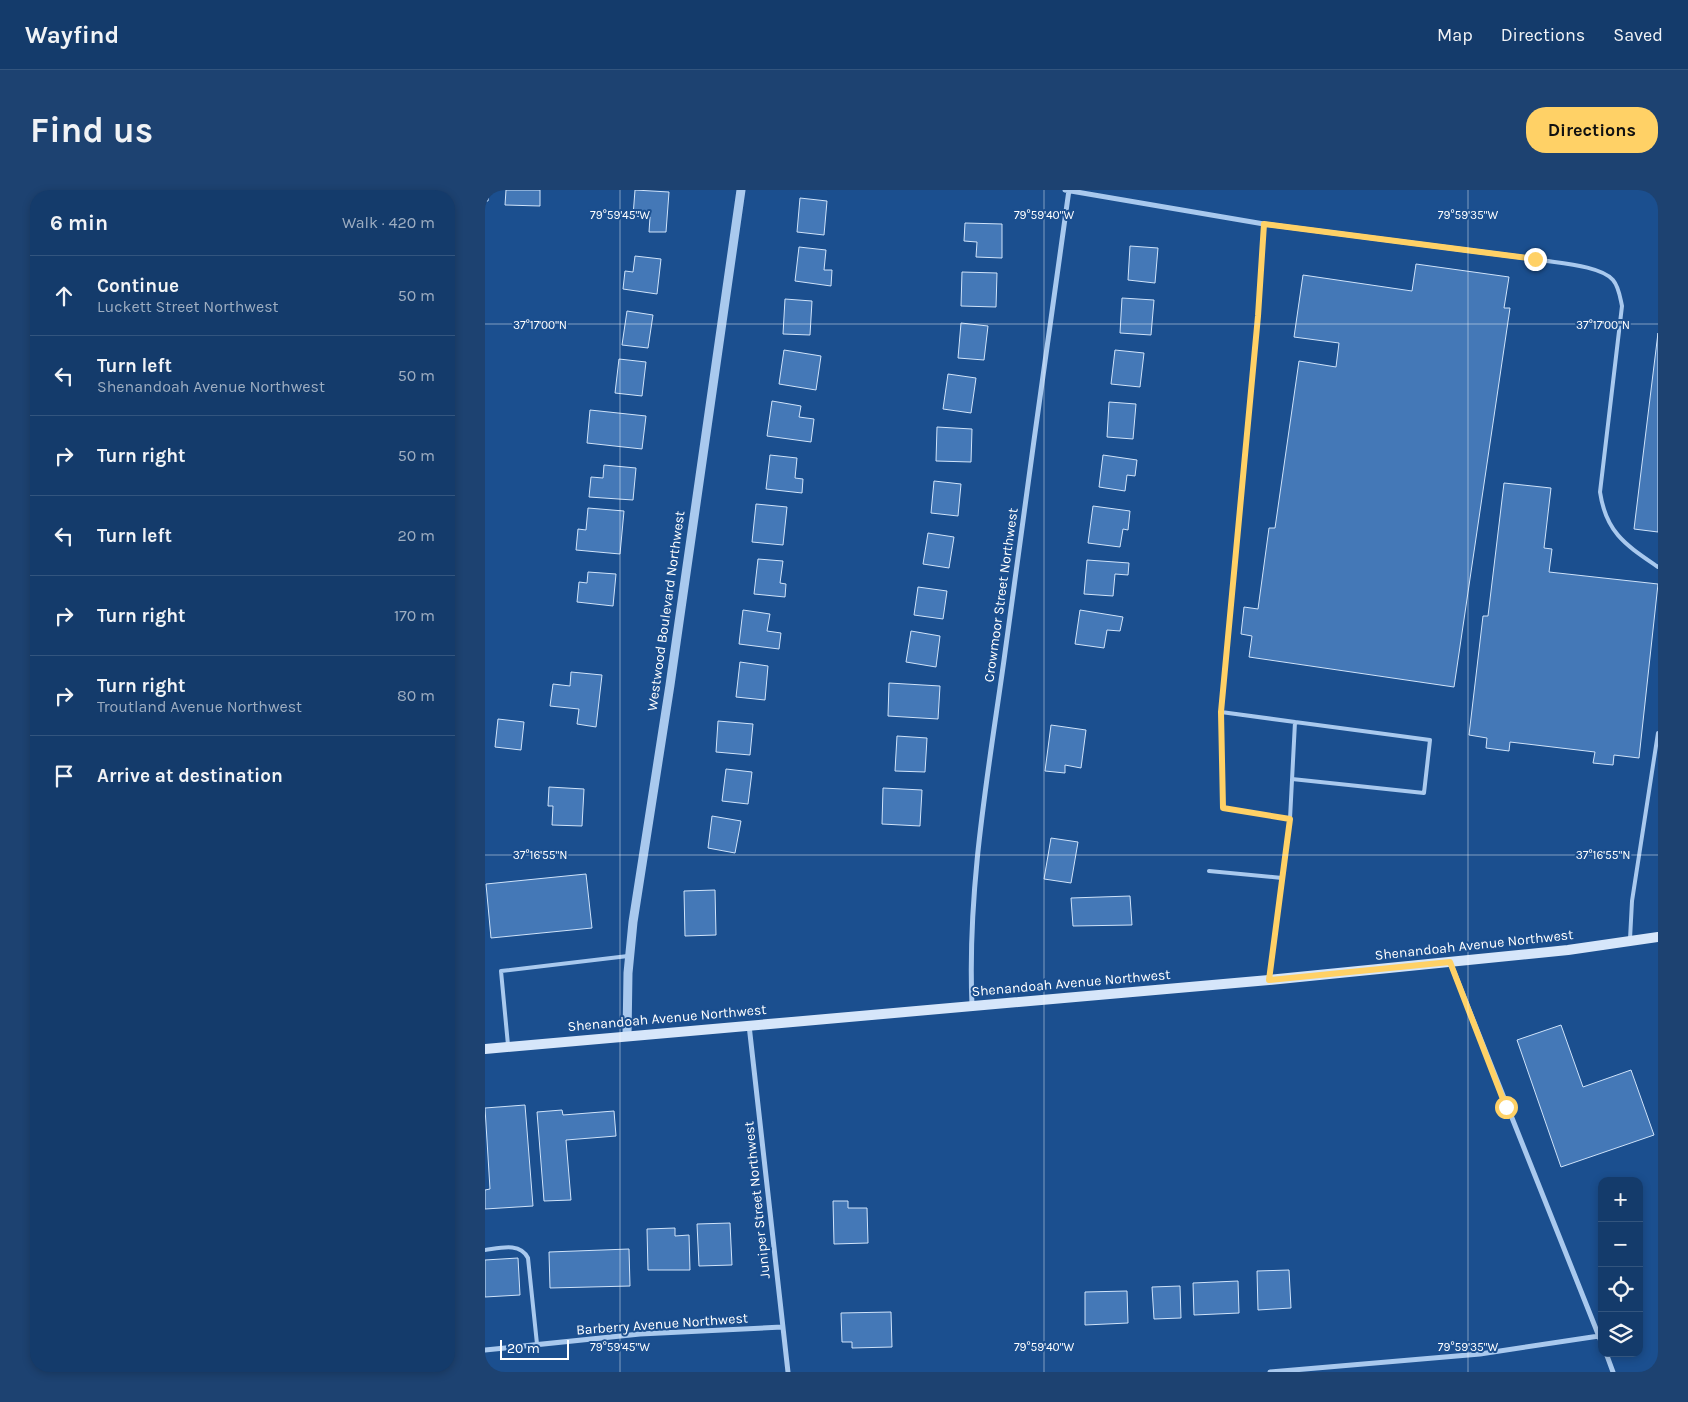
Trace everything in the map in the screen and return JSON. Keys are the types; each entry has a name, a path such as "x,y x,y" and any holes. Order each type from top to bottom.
{"main road":[{"name":"Shenandoah Avenue Northwest","path":"485,1049 1269,980 1450,962 1658,937"}],"street":[{"name":"Westwood Boulevard Northwest","path":"627,1036 629,956 741,190"},
{"path":"1065,190 1264,224 1535,259"},
{"name":"Crowmoor Street Northwest","path":"972,1005 970,954 972,913 984,802 1069,190"},
{"path":"1450,962 1598,1333"},
{"name":"Juniper Street Northwest","path":"749,1025 788,1372"},
{"name":"Barberry Avenue Northwest","path":"485,1350 640,1334 782,1327"},
{"path":"1270,1372 1479,1354 1598,1336"},
{"path":"1607,1357 1613,1372"}],"lane":[{"path":"1264,224 1258,316 1221,712 1223,808 1290,819"},
{"path":"1535,259 1602,271 1613,280 1619,290 1622,306 1600,492 1603,511 1611,528 1623,542 1658,567"},
{"path":"1221,712 1430,740 1424,794 1292,779"},
{"path":"1269,980 1290,819 1295,722"},
{"path":"1630,941 1632,901 1658,734"},
{"path":"1209,871 1282,878"},
{"path":"508,1047 501,971 629,956"},
{"path":"485,1250 517,1247 525,1252 528,1258 537,1344"}],"building":[{"path":"485,190 489,190 488,201 485,201"},
{"path":"506,190 540,190 540,206 505,205"},
{"path":"635,190 669,192 666,232 649,232 650,217 633,216"},
{"path":"800,198 827,201 824,235 797,232"},
{"path":"965,223 1002,224 1002,258 976,257 977,242 964,241"},
{"path":"1130,246 1158,248 1155,283 1128,280"},
{"path":"799,247 826,250 824,270 832,270 831,286 795,281"},
{"path":"635,256 661,259 657,294 623,289 625,271 633,272"},
{"path":"1416,264 1509,277 1504,308 1510,308 1454,687 1249,657 1252,636 1241,634 1244,607 1258,609 1269,528 1275,528 1299,361 1336,367 1339,343 1294,337 1303,275 1412,291"},
{"path":"962,272 997,273 996,307 961,306"},
{"path":"1122,298 1154,300 1151,335 1120,333"},
{"path":"785,299 812,301 810,335 783,334"},
{"path":"627,311 653,315 648,348 622,345"},
{"path":"961,323 988,326 984,360 958,358"},
{"path":"1658,333 1658,532 1634,529"},
{"path":"784,350 821,356 816,390 779,384"},
{"path":"1115,350 1144,353 1140,387 1111,384"},
{"path":"619,359 646,362 642,396 615,393"},
{"path":"948,374 976,378 971,413 943,409"},
{"path":"772,401 801,406 799,417 814,419 811,442 767,436"},
{"path":"1109,402 1136,404 1133,439 1107,437"},
{"path":"590,410 646,416 642,449 587,443"},
{"path":"937,427 972,429 971,462 936,461"},
{"path":"770,455 797,458 795,478 803,479 802,493 766,489"},
{"path":"1103,455 1137,460 1135,476 1127,475 1125,491 1099,487"},
{"path":"604,465 636,468 633,500 589,497 591,477 603,478"},
{"path":"934,481 961,484 958,516 931,513"},
{"path":"1504,483 1551,488 1544,548 1552,549 1549,572 1658,584 1639,758 1614,755 1613,765 1593,763 1595,752 1510,742 1509,751 1486,748 1487,738 1469,735 1483,616 1488,616"},
{"path":"756,504 787,507 783,545 752,542"},
{"path":"1093,506 1130,511 1128,530 1123,529 1120,547 1088,543"},
{"path":"588,508 624,511 620,554 576,550 578,529 586,530"},
{"path":"928,533 954,537 949,568 923,564"},
{"path":"758,559 783,561 780,583 786,584 785,597 754,594"},
{"path":"1087,560 1129,563 1128,575 1115,574 1113,596 1084,594"},
{"path":"588,572 616,574 613,606 577,602 579,582 587,583"},
{"path":"918,587 947,591 943,619 914,615"},
{"path":"743,610 770,614 767,631 781,633 779,649 739,644"},
{"path":"1080,610 1123,617 1120,631 1107,630 1104,648 1075,644"},
{"path":"911,631 940,636 936,667 906,662"},
{"path":"740,662 768,666 765,700 736,697"},
{"path":"571,672 602,675 596,727 577,724 579,709 550,706 553,684 570,686"},
{"path":"889,683 940,686 938,719 888,716"},
{"path":"498,719 524,722 521,750 495,747"},
{"path":"718,721 753,724 750,755 716,752"},
{"path":"1051,725 1086,730 1081,768 1065,765 1065,773 1045,771"},
{"path":"897,736 927,738 925,772 895,771"},
{"path":"726,769 752,772 748,804 722,801"},
{"path":"549,787 584,789 582,826 552,825 553,806 548,806"},
{"path":"883,788 922,790 920,826 882,824"},
{"path":"712,816 741,821 735,853 708,848"},
{"path":"1051,838 1078,842 1071,883 1044,879"},
{"path":"586,874 592,928 491,938 486,884"},
{"path":"715,890 716,935 685,936 684,891"},
{"path":"1130,896 1132,925 1073,926 1071,898"},
{"path":"1561,1025 1583,1087 1631,1070 1654,1135 1561,1167 1517,1040"},
{"path":"525,1105 533,1206 485,1209 485,1190 490,1189 485,1108"},
{"path":"562,1110 563,1115 614,1111 616,1136 566,1140 571,1200 544,1201 537,1112"},
{"path":"833,1201 848,1201 848,1208 867,1208 868,1243 834,1244"},
{"path":"730,1223 732,1265 699,1266 697,1224"},
{"path":"675,1228 675,1236 689,1235 690,1270 648,1270 647,1229"},
{"path":"629,1249 630,1286 550,1288 549,1252"},
{"path":"518,1258 520,1295 485,1297 485,1260"},
{"path":"1289,1270 1291,1308 1258,1310 1257,1271"},
{"path":"1238,1281 1239,1313 1194,1315 1193,1283"},
{"path":"1180,1286 1181,1318 1154,1319 1152,1287"},
{"path":"1127,1291 1128,1323 1085,1325 1085,1292"},
{"path":"891,1312 892,1347 852,1348 852,1342 842,1342 841,1313"}],"route":[{"path":"1506,1107 1450,962 1269,980 1290,819 1223,808 1221,712 1258,316 1264,224 1535,259"}]}
